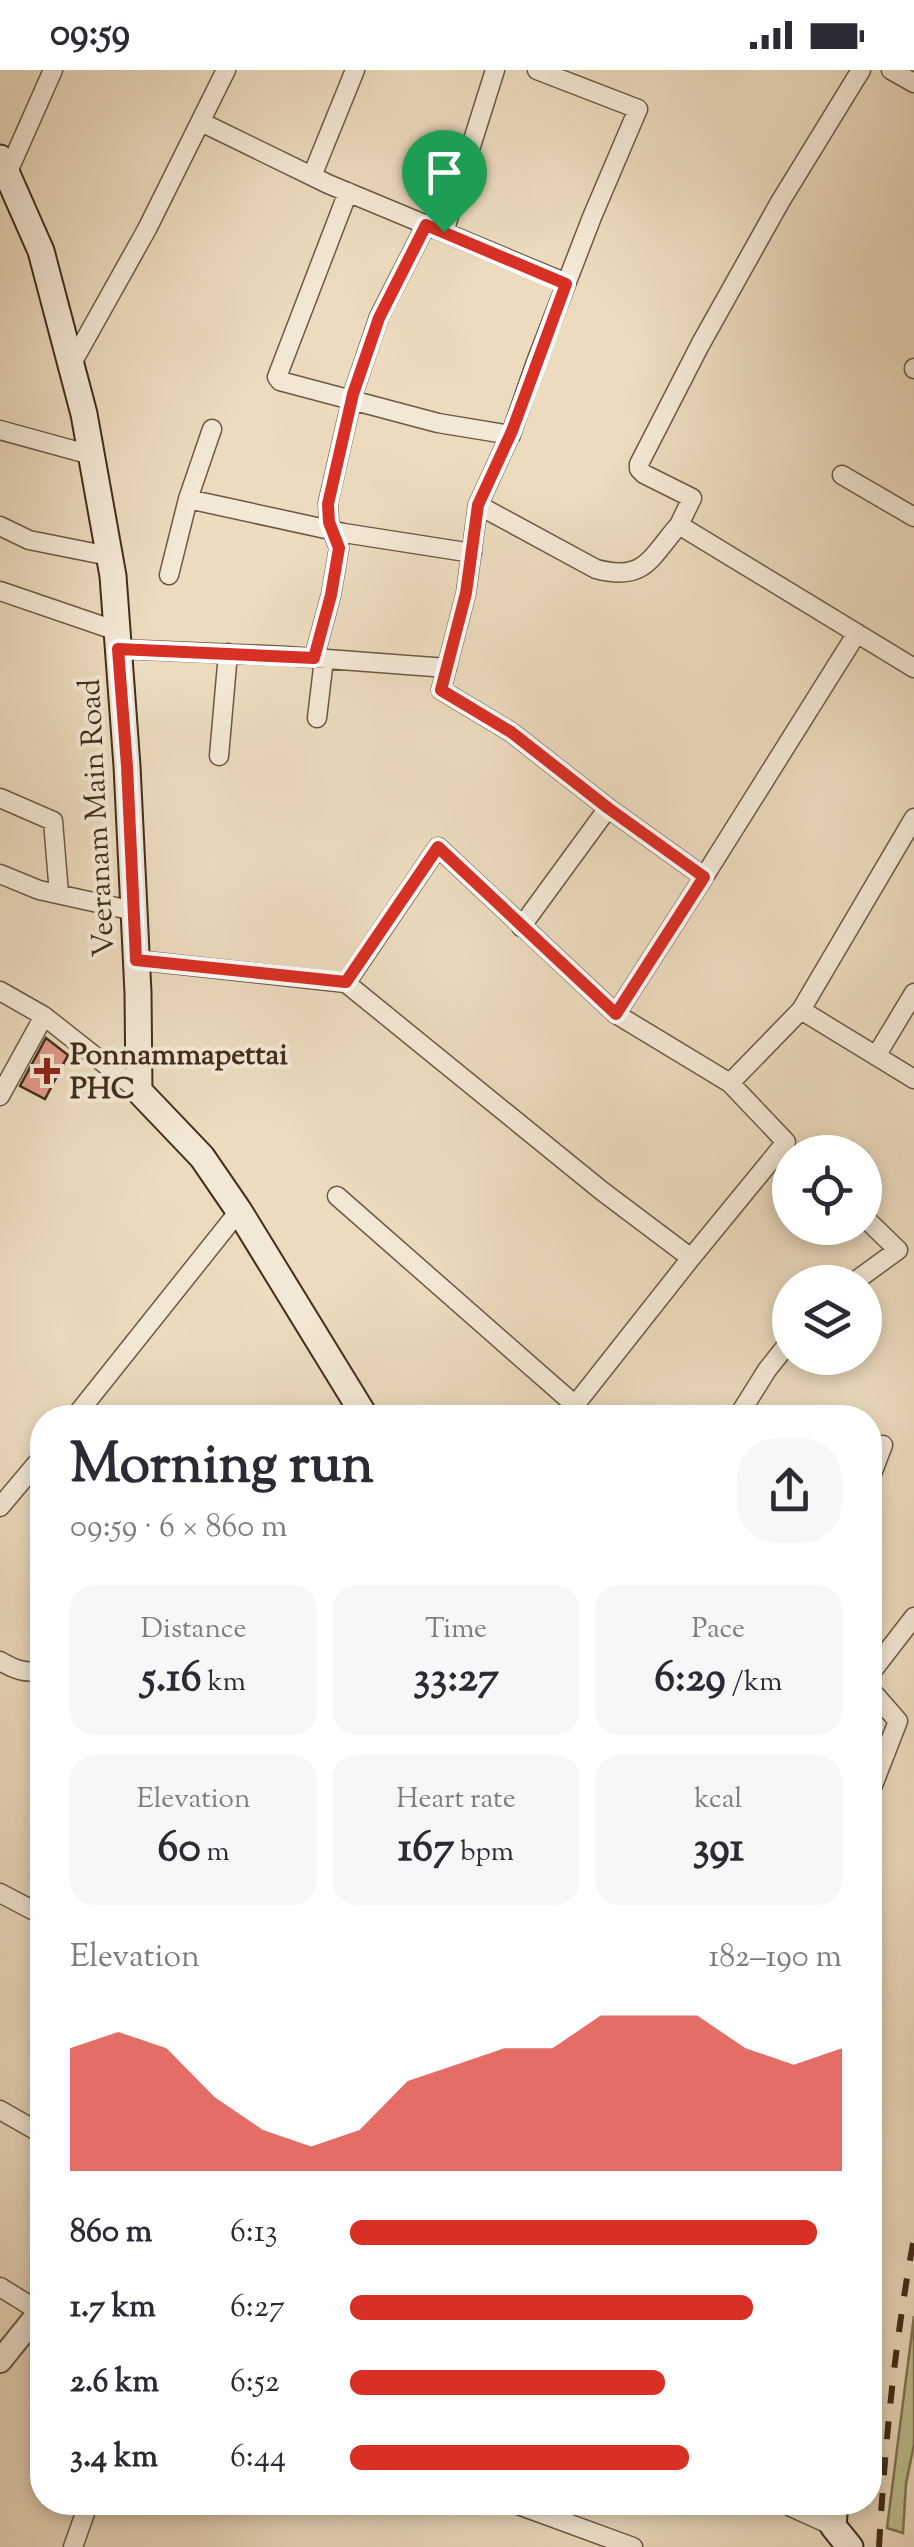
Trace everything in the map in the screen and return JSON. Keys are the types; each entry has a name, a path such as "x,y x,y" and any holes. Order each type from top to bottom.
{"main road":[{"name":"Veeranam Main Road","path":"4,166 41,251 92,454 113,576 134,911 138,1091"},
{"path":"138,1091 202,1156 358,1405"},
{"path":"831,2525 850,2547"}],"street":[{"path":"4,166 52,70"},
{"path":"71,366 147,229 226,70"},
{"path":"312,176 354,70"},
{"path":"316,718 319,658 339,548 329,522 328,504 352,400 379,318 435,228 495,70"},
{"path":"537,70 638,110 566,284 511,435 478,505 466,593 441,690 511,732 704,877"},
{"path":"478,505 596,569 626,575 649,561 679,525 692,498 644,474 639,470 640,464 771,218 861,70"},
{"path":"890,70 914,84"},
{"path":"201,122 348,192 566,284"},
{"path":"348,192 277,377 280,381 438,423 511,435"},
{"path":"0,430 92,454"},
{"path":"169,574 188,499 212,430"},
{"path":"842,474 914,517"},
{"path":"188,499 332,530 472,553"},
{"path":"679,525 914,668"},
{"path":"0,526 29,540 109,556"},
{"path":"0,591 118,640 228,653 447,668"},
{"path":"616,1014 857,634"},
{"path":"219,756 228,653"},
{"path":"0,798 53,821 59,894"},
{"path":"521,927 608,808"},
{"path":"730,1082 802,1010 914,818"},
{"path":"346,982 438,847 616,1014 730,1082 781,1135"},
{"path":"0,874 38,890 134,911"},
{"path":"136,960 346,982 602,1191 691,1258"},
{"path":"0,992 44,1016 138,1091"},
{"path":"876,1056 914,993"},
{"path":"802,1010 914,1079"},
{"path":"0,1096 44,1016"},
{"path":"581,1405 691,1258 772,1169"},
{"path":"337,1196 569,1405"},
{"path":"84,1405 239,1211"},
{"path":"877,1265 898,1250 882,1234"},
{"path":"744,1405 772,1364"},
{"path":"0,1507 30,1477"},
{"path":"882,1659 914,1618"},
{"path":"0,1661 30,1671"},
{"path":"882,1703 898,1721 882,1762"},
{"path":"0,1893 30,1909"},
{"path":"0,2110 30,2127"},
{"path":"0,2287 30,2304"},
{"path":"0,2361 30,2325"},
{"path":"73,2547 84,2515"},
{"path":"546,2515 633,2547"}],"green space":[{"path":"914,2316 914,2444 906,2484 903,2533 887,2528"}],"building":[{"path":"46,1038 68,1055 45,1099 20,1086"}],"railway":[{"path":"882,2500 901,2315 914,2238"},
{"path":"879,2547 881,2515"}],"place":[{"name":"Ponnammapettai PHC","path":"47,1071"}],"route":[{"path":"426,225 444,232 566,284 512,431 478,505 466,593 441,690 511,732 704,877 616,1014 438,847 346,982 136,960 118,649 314,658 339,548 329,522 328,504 353,394 379,318 426,225"}]}
